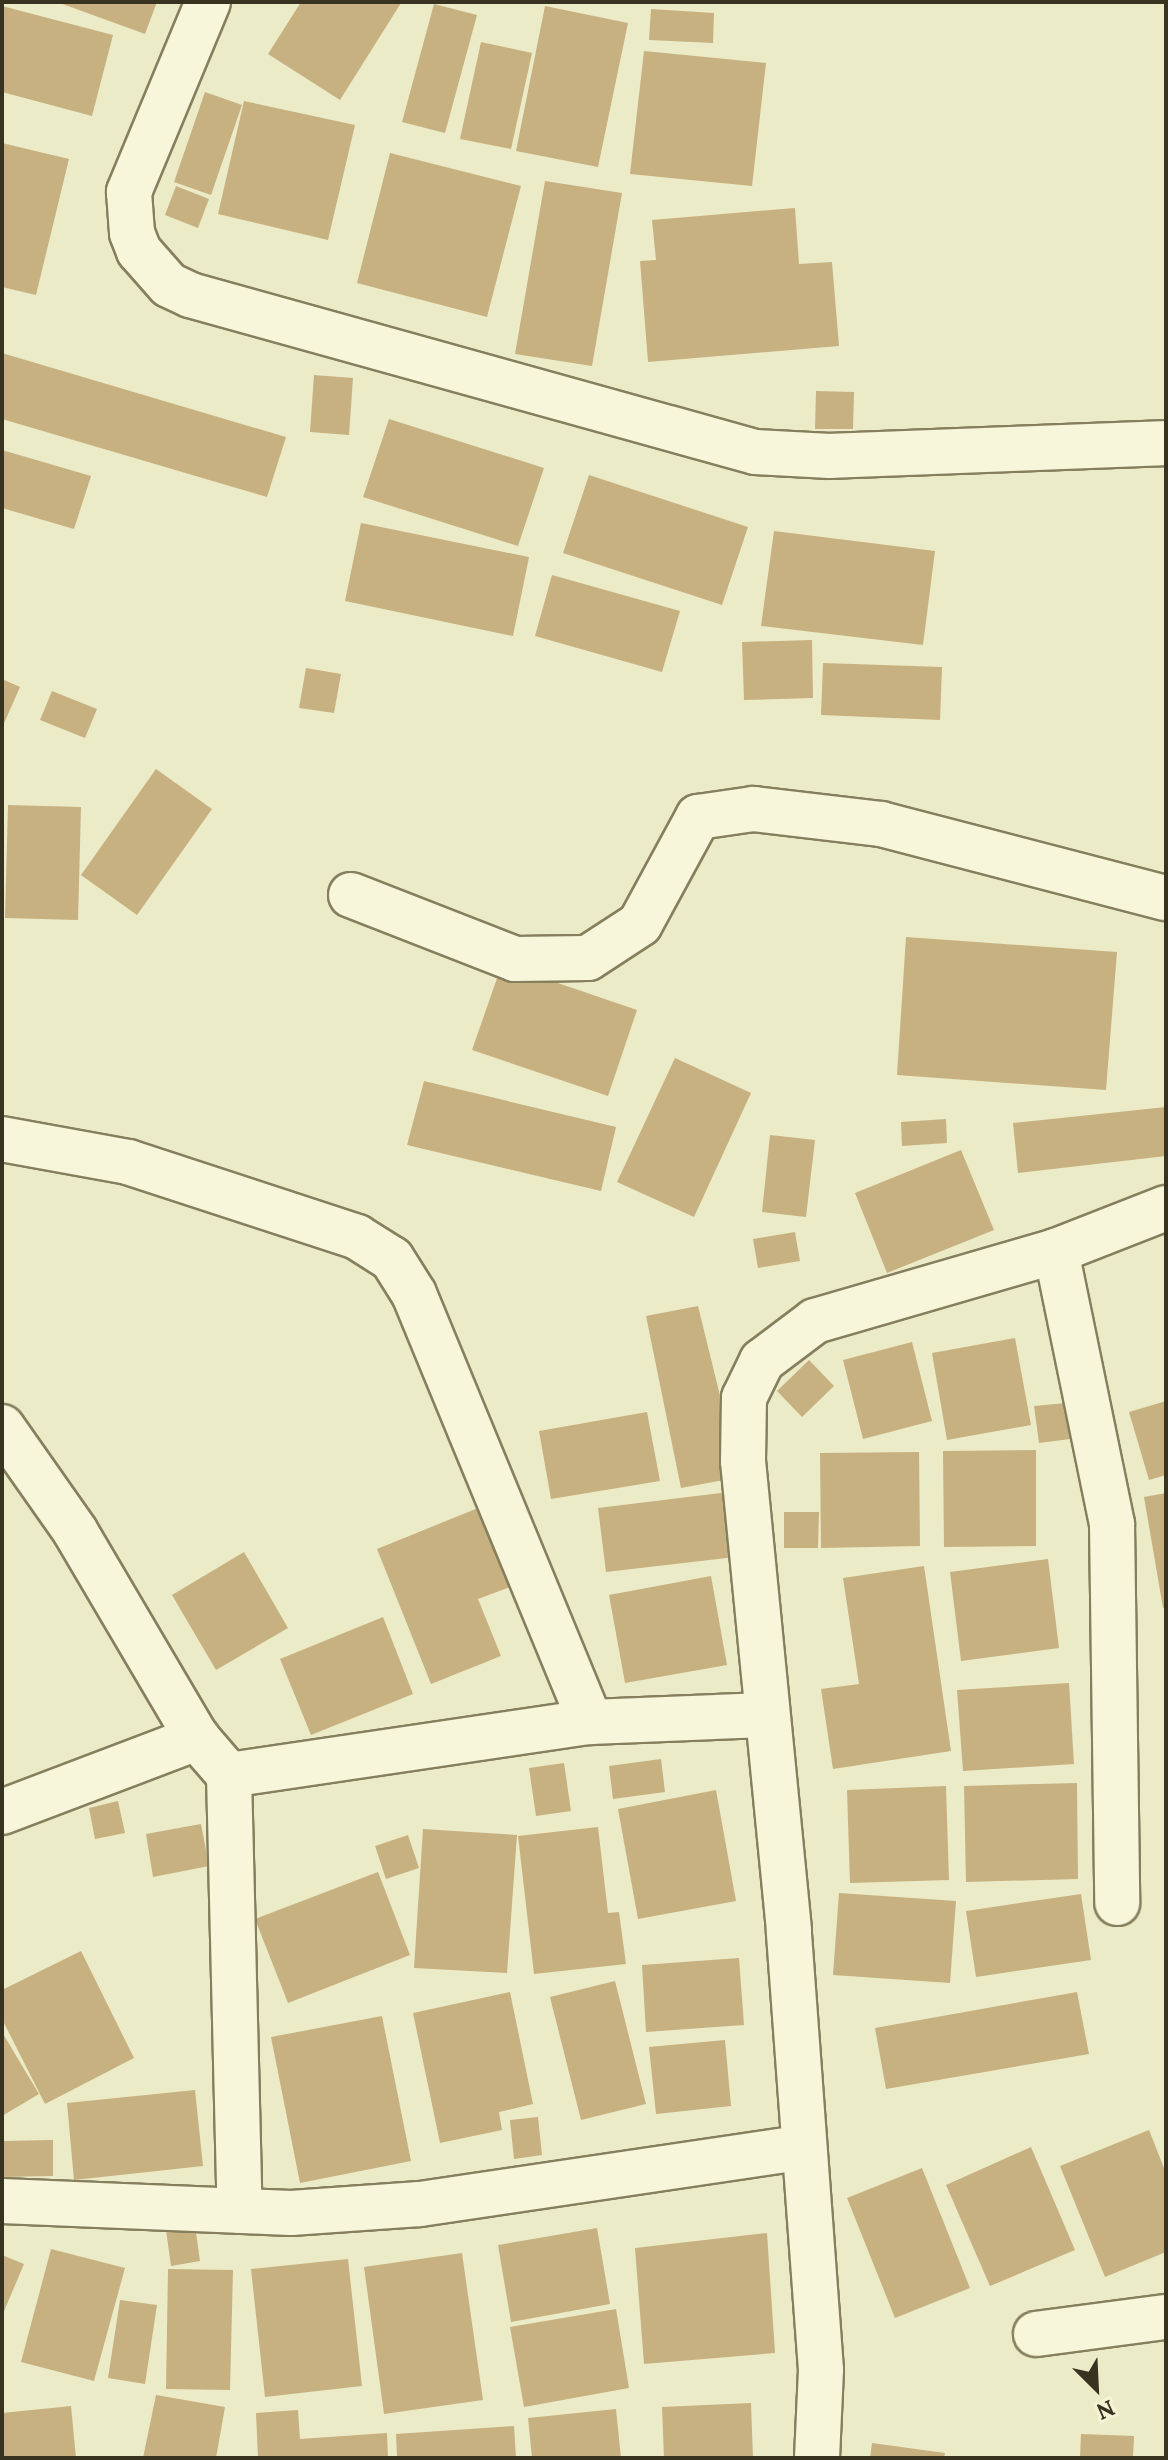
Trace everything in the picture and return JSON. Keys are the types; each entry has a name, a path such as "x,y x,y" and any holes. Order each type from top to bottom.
{"street":[{"path":"208,2 129,192 128,211 139,251 169,285 190,295 755,452 830,456 1166,443"},
{"path":"351,895 515,959 588,958 640,924 698,817 753,809 881,824 1166,898"},
{"path":"2,1139 142,1166 357,1237 392,1259 414,1294 590,1722"},
{"path":"817,2458 821,2370 801,2148 789,1930 764,1715 743,1461 744,1398 762,1361 815,1321 1056,1251 1166,1208"},
{"path":"1056,1251 1112,1524 1117,1903"},
{"path":"2,1427 75,1531 197,1738 229,1775 240,2211"},
{"path":"229,1775 590,1722 764,1715"},
{"path":"2,1812 197,1738"},
{"path":"2,2201 291,2213 420,2204 801,2148"},
{"path":"1036,2334 1166,2317"}],"building":[{"path":"57,2 157,2 145,34"},
{"path":"301,2 401,3 340,100 268,54"},
{"path":"434,4 477,15 445,133 402,122"},
{"path":"2,6 113,35 92,116 2,92"},
{"path":"545,6 628,23 598,167 516,151"},
{"path":"651,9 714,13 713,43 649,40"},
{"path":"481,42 532,53 511,149 460,139"},
{"path":"644,51 766,63 752,186 630,174"},
{"path":"205,92 242,105 211,195 174,182"},
{"path":"244,101 355,125 328,240 218,214"},
{"path":"2,143 69,159 36,295 2,287"},
{"path":"390,153 521,186 487,317 357,283"},
{"path":"545,181 622,193 592,366 515,354"},
{"path":"176,186 209,199 198,228 165,215"},
{"path":"795,208 799,264 832,262 839,346 648,362 640,261 656,260 652,220"},
{"path":"2,353 286,437 267,497 2,419"},
{"path":"314,375 353,378 349,435 310,432"},
{"path":"816,391 854,392 853,429 815,429"},
{"path":"389,419 544,468 518,546 363,497"},
{"path":"2,450 91,476 74,529 2,508"},
{"path":"589,475 748,527 722,605 563,553"},
{"path":"361,523 529,557 513,636 345,601"},
{"path":"774,531 935,551 923,645 761,626"},
{"path":"552,575 680,611 662,672 535,636"},
{"path":"812,640 813,698 744,700 742,642"},
{"path":"823,663 942,667 940,720 821,715"},
{"path":"306,668 341,674 334,713 299,708"},
{"path":"2,679 20,687 2,728"},
{"path":"52,691 97,709 85,738 40,720"},
{"path":"156,769 212,809 137,915 81,875"},
{"path":"8,805 81,807 78,920 5,918"},
{"path":"906,937 1117,952 1106,1090 897,1075"},
{"path":"502,964 637,1010 608,1096 472,1050"},
{"path":"675,1058 751,1093 694,1217 617,1182"},
{"path":"424,1081 616,1127 601,1191 407,1145"},
{"path":"1166,1107 1166,1156 1018,1173 1013,1123"},
{"path":"946,1119 947,1143 902,1146 901,1122"},
{"path":"770,1135 815,1140 806,1217 762,1212"},
{"path":"961,1150 994,1230 887,1273 855,1193"},
{"path":"795,1232 800,1261 758,1268 753,1239"},
{"path":"698,1306 740,1477 681,1488 646,1316"},
{"path":"1015,1338 1031,1425 947,1440 932,1353"},
{"path":"912,1342 932,1421 863,1439 843,1360"},
{"path":"809,1360 834,1386 802,1417 777,1391"},
{"path":"1166,1401 1166,1475 1149,1480 1129,1412"},
{"path":"1066,1403 1070,1439 1039,1443 1034,1406"},
{"path":"647,1412 660,1481 551,1499 539,1431"},
{"path":"1036,1450 1036,1546 944,1547 943,1451"},
{"path":"919,1452 920,1546 821,1548 820,1453"},
{"path":"737,1491 744,1556 606,1572 598,1508"},
{"path":"1166,1493 1166,1607 1163,1608 1144,1497"},
{"path":"483,1506 515,1585 478,1599 501,1656 431,1684 377,1549"},
{"path":"784,1512 819,1512 818,1548 784,1548"},
{"path":"244,1552 288,1628 216,1670 172,1595"},
{"path":"1048,1559 1059,1648 961,1661 950,1572"},
{"path":"924,1566 951,1751 833,1769 821,1689 859,1684 843,1578"},
{"path":"711,1576 727,1665 625,1683 609,1595"},
{"path":"383,1617 413,1694 311,1735 280,1659"},
{"path":"1069,1683 1074,1764 963,1771 957,1690"},
{"path":"661,1759 665,1792 613,1799 609,1766"},
{"path":"564,1763 571,1811 536,1816 529,1768"},
{"path":"1077,1783 1078,1879 966,1882 964,1786"},
{"path":"946,1786 949,1880 850,1883 847,1790"},
{"path":"716,1790 736,1901 638,1919 618,1809"},
{"path":"118,1801 125,1833 95,1839 89,1808"},
{"path":"201,1824 209,1866 153,1877 146,1834"},
{"path":"598,1827 608,1913 619,1912 626,1964 534,1974 518,1836"},
{"path":"423,1829 517,1835 507,1973 414,1968"},
{"path":"408,1835 419,1868 386,1879 375,1846"},
{"path":"378,1872 410,1955 288,2003 255,1919"},
{"path":"839,1893 956,1901 950,1983 833,1975"},
{"path":"1081,1894 1091,1960 976,1977 966,1911"},
{"path":"81,1951 134,2058 45,2104 2,2019 2,1990"},
{"path":"739,1958 744,2025 646,2032 642,1965"},
{"path":"615,1981 646,2104 581,2120 550,1997"},
{"path":"510,1992 533,2104 499,2112 502,2130 440,2143 413,2013"},
{"path":"1077,1992 1089,2054 886,2089 875,2028"},
{"path":"382,2016 411,2161 300,2183 271,2037"},
{"path":"2,2032 39,2094 2,2116"},
{"path":"725,2040 731,2106 656,2114 649,2047"},
{"path":"195,2090 203,2166 74,2180 67,2103"},
{"path":"538,2117 542,2155 514,2159 510,2120"},
{"path":"1149,2130 1166,2173 1166,2252 1105,2277 1060,2166"},
{"path":"53,2140 53,2176 2,2177 2,2141"},
{"path":"1031,2147 1075,2250 990,2286 946,2185"},
{"path":"922,2168 970,2288 895,2318 847,2198"},
{"path":"195,2225 200,2261 171,2266 166,2230"},
{"path":"597,2228 610,2304 511,2322 498,2245"},
{"path":"767,2233 775,2353 644,2364 635,2248"},
{"path":"51,2249 125,2268 94,2381 21,2362"},
{"path":"462,2253 483,2400 384,2414 364,2267"},
{"path":"2,2255 24,2264 2,2316"},
{"path":"348,2259 362,2386 265,2397 251,2269"},
{"path":"168,2269 233,2270 230,2390 166,2389"},
{"path":"120,2300 157,2305 145,2384 108,2378"},
{"path":"616,2309 629,2388 524,2407 510,2327"},
{"path":"156,2395 225,2407 216,2458 143,2458"},
{"path":"751,2403 753,2458 664,2458 662,2407"},
{"path":"71,2406 76,2458 2,2458 2,2413"},
{"path":"616,2409 621,2458 532,2458 528,2418"},
{"path":"298,2410 300,2439 387,2433 388,2458 258,2458 256,2413"},
{"path":"514,2426 516,2458 397,2458 396,2434"},
{"path":"1081,2434 1134,2436 1133,2458 1080,2458"},
{"path":"872,2443 945,2453 944,2458 870,2458"}]}
